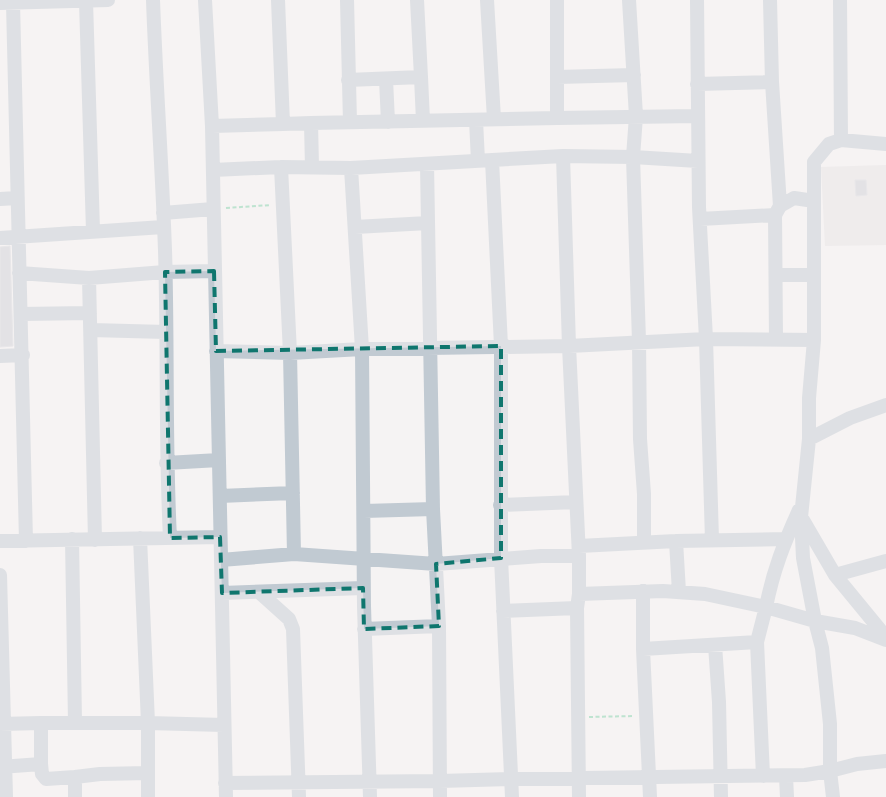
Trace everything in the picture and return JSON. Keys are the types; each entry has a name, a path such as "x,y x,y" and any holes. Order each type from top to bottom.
{"street":[{"path":"26,541 23,355 17,198 6,3 108,0"},
{"path":"153,0 165,272 166,463 170,538"},
{"path":"205,0 212,126 226,797"},
{"path":"278,0 282,124"},
{"path":"347,0 350,122"},
{"path":"416,0 422,77 423,121"},
{"path":"487,0 494,119"},
{"path":"557,0 557,118"},
{"path":"629,0 636,116 633,157 640,341 640,439 644,494 644,542"},
{"path":"697,0 698,161 712,540"},
{"path":"770,0 777,210 776,338"},
{"path":"840,0 841,140"},
{"path":"86,1 93,231"},
{"path":"557,77 634,75"},
{"path":"348,80 422,77"},
{"path":"386,79 388,122"},
{"path":"697,84 772,82"},
{"path":"212,126 697,116"},
{"path":"476,120 478,161"},
{"path":"311,123 312,167"},
{"path":"833,797 830,771 830,724 822,648 803,558 801,511 809,439 809,398 814,340 814,162 830,144 841,140 886,144"},
{"path":"212,170 281,167 351,168 562,156 633,157 698,161"},
{"path":"562,156 579,551 579,594 576,608 579,797"},
{"path":"492,160 501,346 500,558 512,797"},
{"path":"427,164 432,509 439,626 440,797"},
{"path":"281,167 290,353 294,554"},
{"path":"351,168 362,349 364,629 370,797"},
{"path":"0,199 17,198"},
{"path":"700,219 777,210 794,198 814,201"},
{"path":"163,213 213,209"},
{"path":"355,227 428,223"},
{"path":"0,238 163,227"},
{"path":"19,273 90,278 165,272 214,271"},
{"path":"776,275 814,275"},
{"path":"90,278 96,540"},
{"path":"21,314 90,313"},
{"path":"90,330 166,332"},
{"path":"216,351 290,353 362,349 569,346 706,339 776,338 814,340"},
{"path":"0,356 23,355"},
{"path":"809,439 838,424 886,405"},
{"path":"166,463 219,460"},
{"path":"220,496 293,493"},
{"path":"500,505 576,502"},
{"path":"364,511 432,509"},
{"path":"763,776 756,642 766,607 770,582 779,555 801,511"},
{"path":"801,511 835,575 886,638"},
{"path":"0,541 220,537"},
{"path":"140,538 148,723 148,797"},
{"path":"221,560 294,554 436,564 541,556 644,542 786,539"},
{"path":"72,540 75,722"},
{"path":"676,541 679,592"},
{"path":"835,575 886,561"},
{"path":"0,575 3,767 6,797"},
{"path":"222,593 364,588"},
{"path":"579,594 643,591 705,594 766,607 815,621 855,628 886,638"},
{"path":"643,591 643,649 650,797"},
{"path":"259,592 289,619 293,629 299,797"},
{"path":"503,611 576,608"},
{"path":"364,629 439,626"},
{"path":"643,649 756,642"},
{"path":"715,645 721,797"},
{"path":"2,724 75,722 224,725"},
{"path":"41,723 41,764 42,774 46,779 74,778 100,774 148,773"},
{"path":"225,783 805,776 857,764 886,761"},
{"path":"3,767 41,764"},
{"path":"786,776 787,797"},
{"path":"74,778 75,797"}],"path":[{"path":"213,209 282,204"},
{"path":"577,718 646,716"}],"highlighted area":[{"path":"214,271 216,351 501,346 501,558 436,564 439,626 364,629 363,588 222,593 220,537 170,538 165,272"}],"shaded area":[{"path":"886,165 886,245 825,246 821,167"}],"building":[{"path":"855,180 866,180 867,195 856,196"},
{"path":"10,246 13,346 0,347 0,247"}]}
